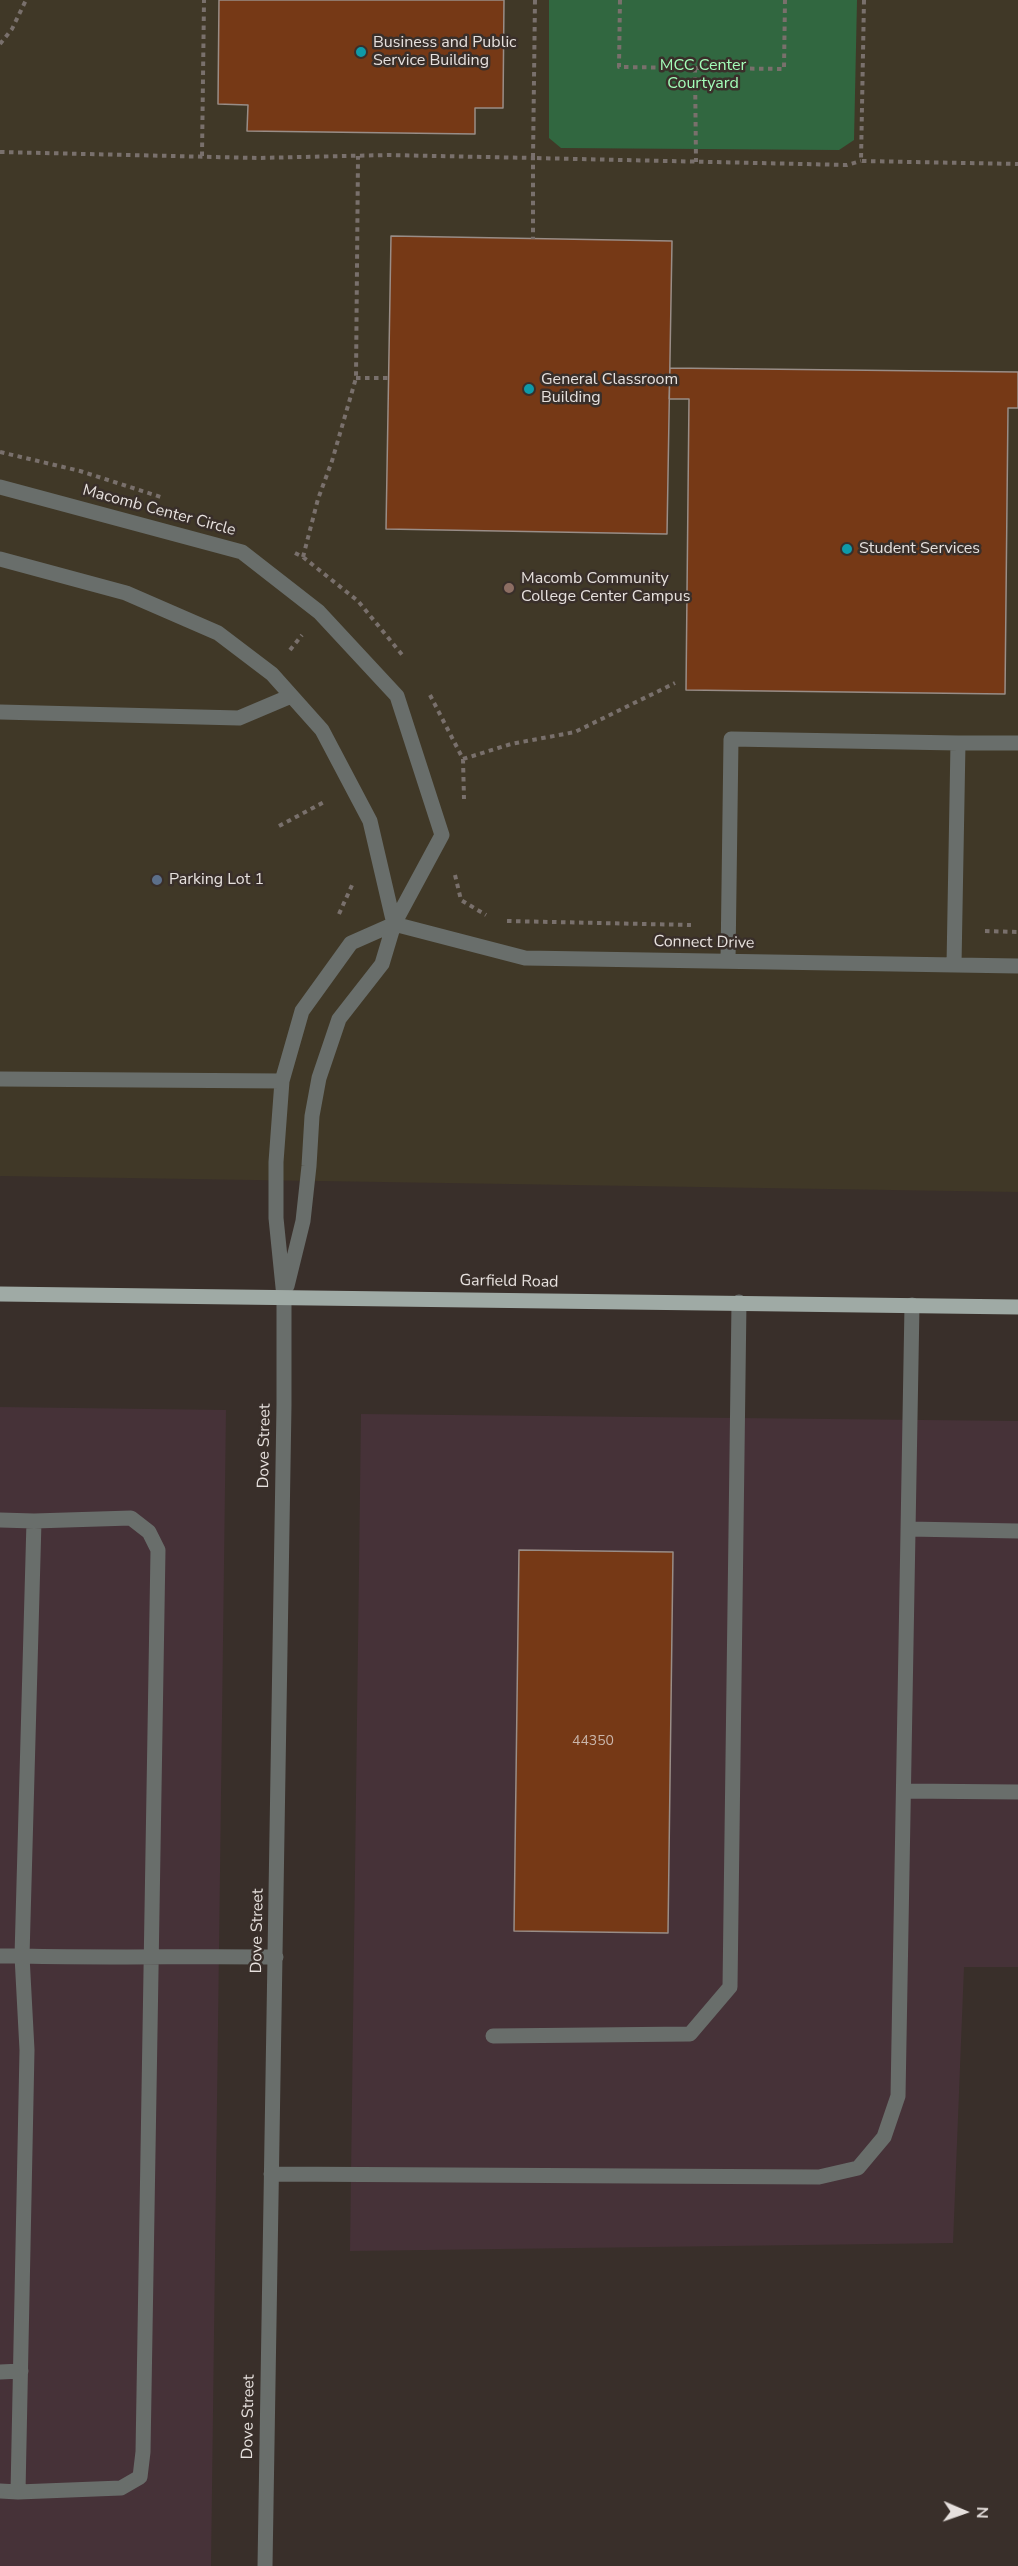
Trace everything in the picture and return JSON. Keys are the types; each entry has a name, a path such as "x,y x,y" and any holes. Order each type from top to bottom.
{"main road":[{"name":"Garfield Road","path":"0,1294 1018,1307"}],"street":[{"name":"Macomb Center Circle","path":"0,487 242,552 319,612 397,696 442,835 394,924"},
{"path":"0,559 126,593 218,633 272,674 322,730 370,821 394,924"},
{"path":"0,712 239,718 291,696"},
{"path":"728,962 731,739 1018,743"},
{"path":"954,965 958,743"},
{"name":"Connect Drive","path":"394,924 525,958 1018,966"},
{"name":"Dove Street","path":"265,2566 276,1957 284,1297 276,1218 276,1162 282,1081 302,1011 351,943 394,924"},
{"name":"Dove Street","path":"284,1297 303,1221 312,1116 319,1078 339,1019 382,964 394,924"},
{"path":"0,1079 282,1081"},
{"path":"493,2036 690,2034 730,1987 739,1302"},
{"path":"271,2174 819,2177 858,2168 884,2137 898,2096 912,1305"},
{"path":"0,1520 131,1518 149,1533 158,1550 143,2440 140,2477 121,2488 0,2491"},
{"path":"18,2492 27,2050 22,1956 34,1521"},
{"path":"908,1529 1018,1531"},
{"path":"904,1791 1018,1792"},
{"path":"0,1956 276,1957"},
{"path":"0,2372 21,2372"}],"path":[{"path":"0,44 12,29 26,0"},
{"path":"202,156 204,0"},
{"path":"533,239 535,0"},
{"path":"620,0 619,68 784,69 785,0"},
{"path":"861,161 864,0"},
{"path":"695,68 696,162"},
{"path":"0,152 258,158 358,156 533,158 847,165 861,161 1018,164"},
{"path":"303,557 318,499 332,461 356,378 358,156"},
{"path":"356,378 388,378"},
{"path":"463,759 511,744 575,732 675,683"},
{"path":"985,931 1018,932"}],"shaded area":[{"name":"Macomb Community College Center Campus","path":"0,0 1018,0 1018,1192 0,1176"},
{"path":"0,1407 226,1410 211,2566 0,2566"},
{"path":"361,1414 1018,1421 1018,1967 964,1967 953,2243 350,2251"}],"green space":[{"name":"MCC Center Courtyard","path":"549,0 857,0 854,140 839,150 561,148 549,138"}],"building":[{"name":"Business and Public Service Building","path":"219,0 504,0 503,108 475,108 475,134 247,131 248,105 218,104"},
{"name":"General Classroom Building","path":"391,236 672,241 667,534 386,529"},
{"name":"Student Services","path":"670,368 1018,372 1018,408 1008,408 1005,694 686,690 689,399 669,399"},
{"path":"519,1550 673,1552 668,1933 514,1931"}],"place":[{"name":"Business and Public Service Building","path":"361,52"},
{"name":"General Classroom Building","path":"529,389"},
{"name":"Student Services","path":"847,549"},
{"name":"Macomb Community College Center Campus","path":"509,588"},
{"name":"Parking Lot 1","path":"157,880"}]}
